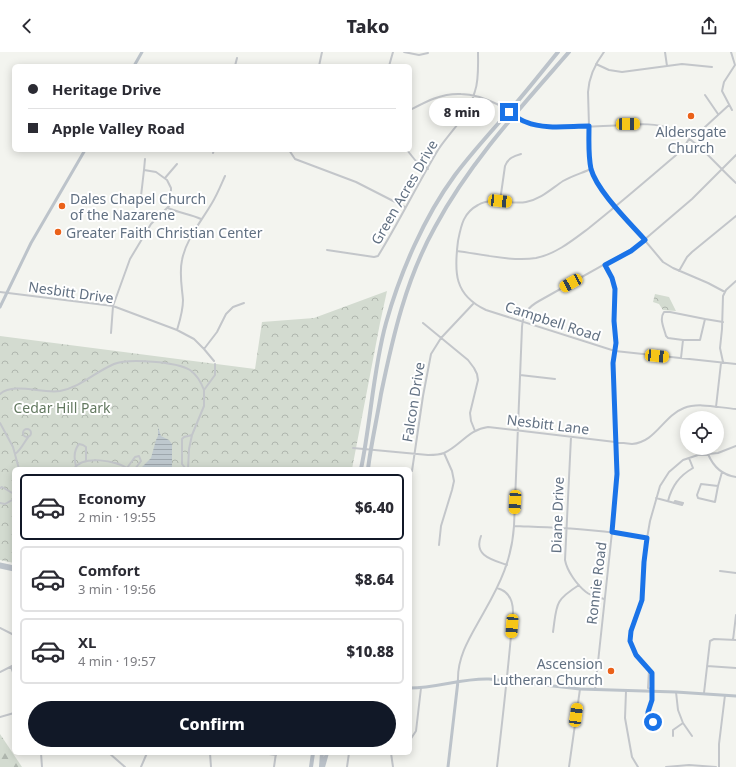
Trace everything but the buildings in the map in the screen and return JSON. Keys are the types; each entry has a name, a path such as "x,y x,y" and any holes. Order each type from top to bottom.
{"highway":[{"path":"361,467 386,323 402,277 414,249 445,189 476,148 558,52"},
{"path":"368,467 389,352 398,319 419,259 434,228 459,188 509,120 570,52"},
{"path":"311,767 313,755"},
{"path":"322,755 322,767"},
{"path":"322,767 326,755"}],"main road":[{"path":"135,64 142,52"},
{"path":"0,306 31,243 84,152"},
{"path":"0,565 12,568"},
{"path":"412,688 421,688 474,678 507,680 594,690 651,690 736,696"},
{"path":"448,767 458,681"}],"street":[{"path":"319,64 322,52"},
{"path":"390,64 393,52"},
{"path":"404,52 419,55 428,53"},
{"path":"474,95 476,90 478,52"},
{"path":"604,52 596,64 589,82 591,169 600,187 667,264 725,292"},
{"path":"665,52 667,66"},
{"path":"730,52 735,65 724,82 722,89 723,95 732,110"},
{"path":"236,64 237,58"},
{"path":"596,64 609,70 622,72 682,64 712,67"},
{"path":"412,109 442,95 463,94 474,95 498,105 530,124 548,126 659,125 676,130 689,139 736,183"},
{"name":"Green Acres Drive","path":"327,250 374,257 378,256 396,227 405,207 439,149 465,116 474,95"},
{"path":"705,95 718,114"},
{"path":"705,127 729,105"},
{"path":"457,251 517,259 542,257 550,254 566,245 616,206 675,156 689,139"},
{"path":"290,152 295,159 356,182 405,207"},
{"path":"409,152 415,160 428,169"},
{"path":"521,154 514,156 506,162 500,201 521,202 534,199 569,178 591,169"},
{"path":"458,681 458,668 464,649 497,588 507,565 512,544 520,375 523,322 525,313 535,303 631,251 689,202 736,155"},
{"path":"141,196 145,159"},
{"path":"164,178 177,164"},
{"path":"111,333 112,306 131,257 152,224 168,208 172,192 169,184 164,178 156,172 144,170"},
{"path":"177,330 182,311 180,276 182,260 187,245 225,176"},
{"name":"Campbell Road","path":"500,201 486,202 477,206 464,217 461,225 455,266 461,289 473,304 486,310 615,351 736,364"},
{"path":"168,208 189,214 201,220"},
{"path":"679,271 687,257 692,252 736,216"},
{"name":"Ronnie Road","path":"594,690 617,474 613,363 616,338 614,321 615,289 612,278 605,265"},
{"path":"716,407 722,362 720,350 723,322 722,302 725,292 736,281"},
{"name":"Nesbitt Drive","path":"0,292 112,306 177,330 194,340 204,349 215,363 215,375 204,390 204,406 192,435 187,467"},
{"path":"204,349 217,332 226,314 233,307 244,303"},
{"name":"Falcon Drive","path":"412,471 431,354 441,338 473,304"},
{"path":"705,319 700,340 683,340 668,338 666,336 662,317 664,312 670,312 723,322"},
{"path":"423,323 471,363 477,372 477,382 470,413 475,431"},
{"path":"681,358 683,340"},
{"path":"0,394 12,388 45,391 64,390 78,385 114,364 136,361 187,369 195,375 204,390"},
{"path":"520,375 555,379"},
{"name":"Nesbitt Lane","path":"444,453 475,431 488,427 616,443 636,444 646,440 674,413 683,408 697,405 736,409"},
{"path":"0,423 15,454 18,467"},
{"path":"15,454 20,450 23,443 31,433 28,429 24,430 23,443"},
{"path":"23,434 26,437 29,436"},
{"name":"Nesbitt Drive","path":"185,467 182,464 182,439 192,435"},
{"name":"Diane Drive","path":"571,437 564,558 579,585 586,592 604,599"},
{"path":"86,460 86,447 79,444 76,448 74,459 76,466 86,460 112,462 124,467"},
{"path":"724,451 736,446"},
{"path":"353,448 432,455 444,453 453,474 454,481 441,526 439,545"},
{"path":"655,722 648,715 652,700 652,673 634,653 630,641 631,631 642,600 647,538 656,498 661,483 667,474 676,465 689,458 703,455"},
{"path":"709,455 714,465 722,472 729,476 736,477"},
{"path":"128,467 135,456 139,456 141,461 136,467"},
{"path":"668,501 671,490 676,482 686,472 692,469 689,458"},
{"path":"718,486 701,484 697,495 698,498 716,502 722,472"},
{"path":"0,488 5,487 12,492"},
{"path":"656,498 674,503"},
{"path":"0,503 5,504 12,500"},
{"path":"514,526 612,532 647,538"},
{"path":"481,536 479,546 484,555 490,559 507,565"},
{"path":"720,571 736,573"},
{"path":"553,632 558,602 579,585"},
{"path":"497,588 508,594 513,603 513,619 497,767"},
{"path":"704,694 710,641 714,639 734,640 736,615"},
{"path":"0,628 12,634"},
{"path":"707,666 736,668"},
{"path":"0,672 11,667"},
{"path":"412,737 416,732 421,688"},
{"path":"569,767 580,689"},
{"path":"626,691 625,718 632,757 638,767"},
{"path":"676,692 678,710 683,723 692,736"},
{"path":"666,767 689,765 717,767 725,695"},
{"path":"0,718 12,714"},
{"path":"673,736 673,730 683,723"},
{"path":"41,755 42,767"},
{"path":"110,755 125,767"},
{"path":"141,767 146,755"},
{"path":"210,755 212,767"},
{"path":"274,767 276,755"},
{"path":"347,767 349,755"},
{"path":"391,755 392,767"}],"green space":[{"name":"Cedar Hill Park","path":"387,291 352,467 12,467 12,563 0,560 0,336 255,369 262,322 314,318"},
{"path":"655,294 669,297 676,311 663,310 659,304 653,302"},
{"path":"0,734 12,752 12,755 14,755 22,767 0,767"}],"shaded area":[{"path":"158,427 161,436 169,440 172,444 172,467 142,467 151,458 158,436"}],"place":[{"name":"Aldersgate Church","path":"691,116"},
{"name":"Dales Chapel Church of the Nazarene","path":"62,206"},
{"name":"Greater Faith Christian Center","path":"58,232"},
{"name":"Ascension Lutheran Church","path":"611,671"}],"route":[{"path":"509,112 530,124 555,127 589,126 591,169 596,180 605,194 645,240 631,251 605,265 612,278 615,289 614,326 616,349 613,363 617,474 612,532 647,538 644,562 644,588 642,600 632,627 630,641 636,655 652,673 652,700 648,715 655,722 653,722"}]}
